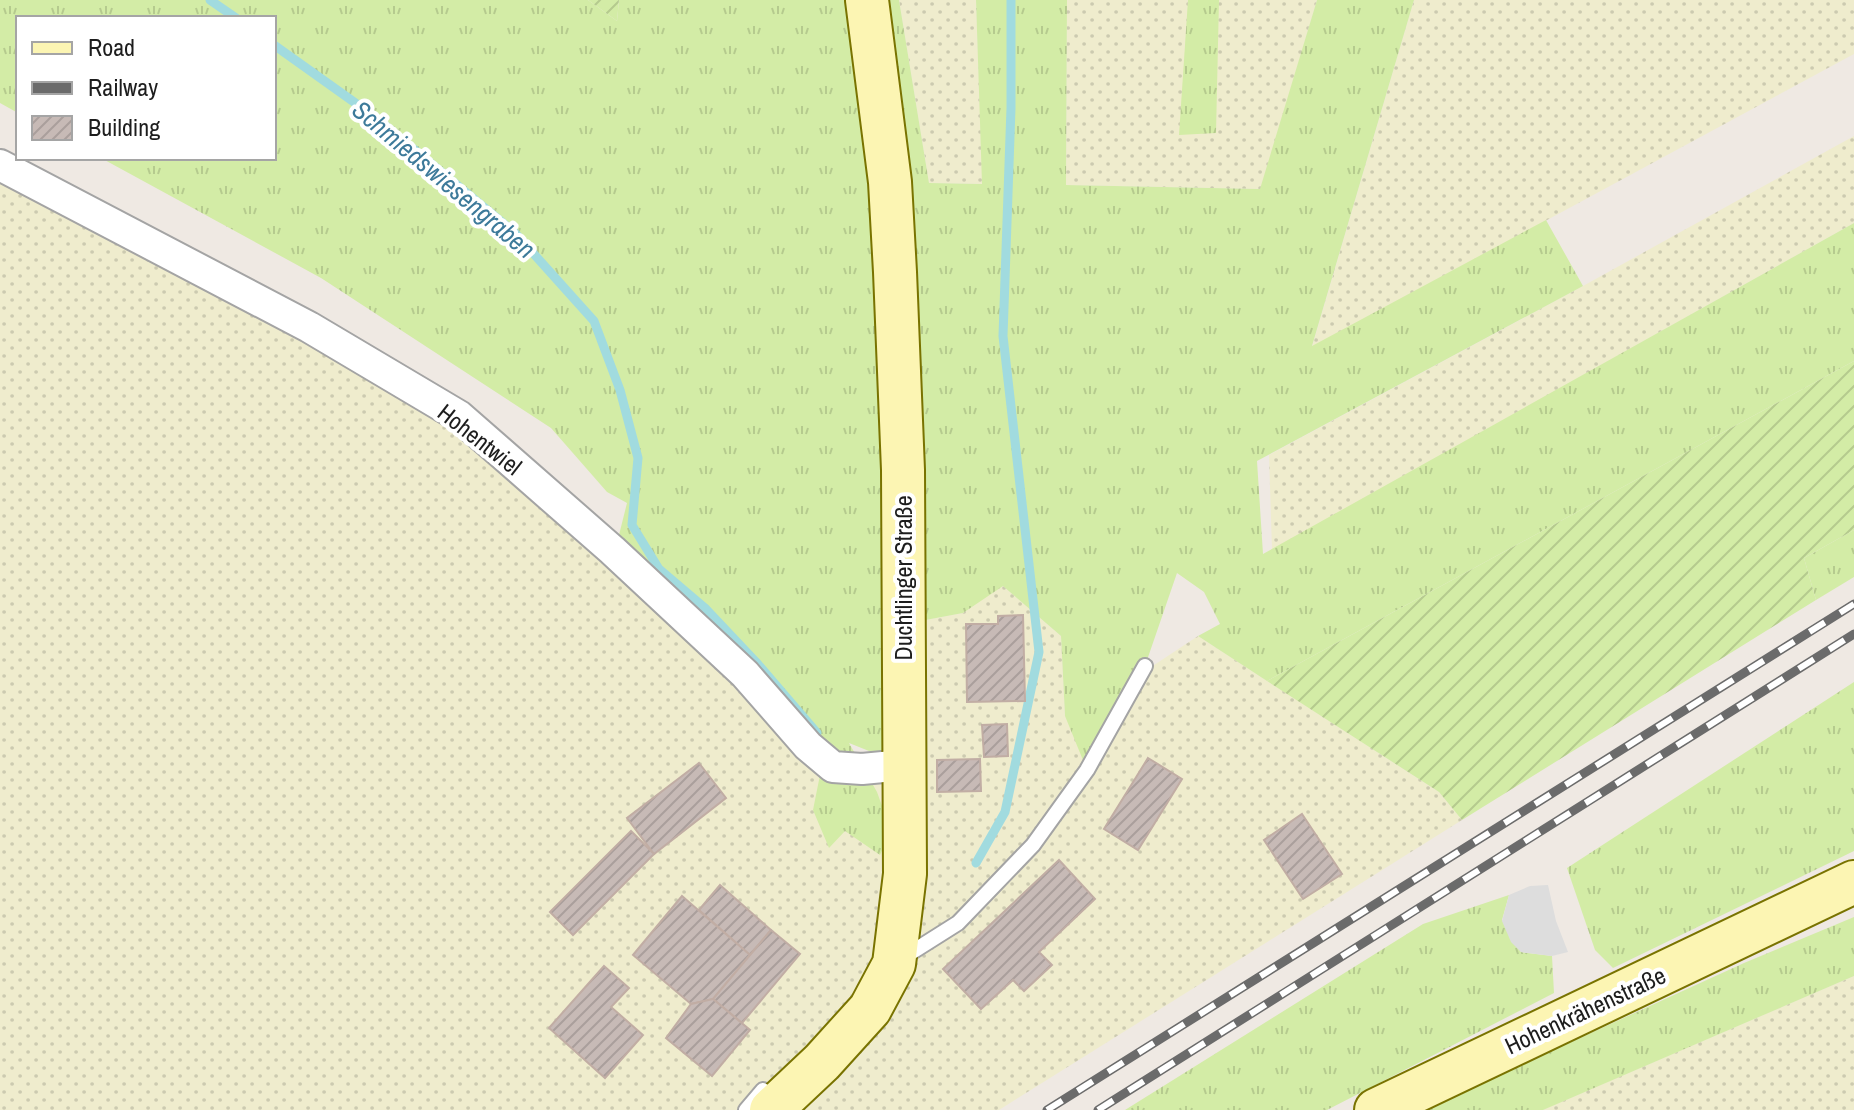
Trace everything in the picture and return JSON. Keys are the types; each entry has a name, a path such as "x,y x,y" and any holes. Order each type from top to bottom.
{"street":[{"name":"Duchtlinger Straße","path":"775,1095 837,1045 870,1009 894,964 905,874 903,470 895,272 890,182 867,0"},
{"name":"Hohentwiel","path":"0,165 309,327 459,416 612,550 734,664 808,746 833,767 862,769 904,765"},
{"name":"Hohenkrähenstraße","path":"1376,1110 1854,882"}],"lane":[{"path":"894,964 958,923 1033,845 1087,770 1145,666"}],"shaded area":[{"path":"899,0 976,0 983,184 929,183"},
{"path":"1067,0 1317,0 1261,189 1066,185"},
{"path":"1414,0 1854,0 1854,54 1312,347"},
{"path":"1854,136 1854,223 1272,550 1269,455"},
{"path":"0,165 459,416 808,746 904,765 903,624 963,613 1002,585 1061,636 1065,716 1139,675 1198,636 1439,792 1462,820 999,1110 0,1110"},
{"path":"1548,885 1556,921 1568,952 1552,956 1521,952 1511,942 1502,921 1509,895 1530,886"},
{"path":"1854,976 1854,1110 1543,1110 1551,1106"}],"green space":[{"path":"0,0 588,0 617,21 619,0 899,0 929,183 982,184 976,0 1067,0 1066,185 1260,189 1317,0 1414,0 1312,346 1546,220 1583,286 1257,461 1263,554 1854,223 1854,361 1267,681 1198,636 1220,624 1204,592 1177,573 1145,666 1087,770 1065,716 1061,636 1003,586 963,613 904,624 904,765 849,743 877,792 891,831 880,855 845,831 829,848 813,810 825,750 724,640 619,535 627,503 607,492 551,428 321,278 105,160 276,160 276,16 16,16 16,112 0,103"},
{"path":"588,0 619,0 617,21"},
{"path":"1188,0 1219,0 1216,133 1179,135"},
{"path":"1854,361 1854,530 1804,558 1816,600 1462,820 1439,792 1267,681"},
{"path":"1854,530 1854,577 1816,600 1804,558"},
{"path":"1854,682 1854,851 1613,968 1595,950 1567,868"},
{"path":"1509,895 1502,920 1521,952 1552,956 1554,993 1327,1110 1125,1110 1423,924"},
{"path":"1854,917 1854,976 1543,1110 1422,1110 1744,963"}],"building":[{"path":"1023,615 1025,701 967,702 966,624 998,624 998,616"},
{"path":"1007,724 1008,756 984,757 982,725"},
{"path":"1148,758 1182,779 1138,850 1104,829"},
{"path":"980,759 981,791 937,792 937,760"},
{"path":"699,763 726,798 654,854 627,818"},
{"path":"1302,814 1342,874 1303,899 1264,840"},
{"path":"631,831 654,854 573,935 550,912"},
{"path":"1059,860 1095,899 1039,952 1052,965 1024,991 1013,980 981,1009 943,969"},
{"path":"720,885 771,930 750,955 699,910"},
{"path":"682,896 750,955 713,999 691,1004 633,955"},
{"path":"771,930 800,954 742,1023 713,999"},
{"path":"604,966 629,988 611,1007 643,1035 605,1078 549,1028"},
{"path":"713,999 750,1030 712,1076 666,1038 691,1004"}],"waterway":[{"name":"Schmiedswiesengraben","path":"210,0 233,16"},
{"path":"976,863 1005,812 1039,652 1003,336 1011,108 1011,0"},
{"name":"Schmiedswiesengraben","path":"276,46 375,117 515,233 594,321 620,390 638,458 632,525 659,569 706,609 817,733"}],"railway":[{"path":"1047,1110 1854,604"},
{"path":"1098,1110 1854,634"}]}
